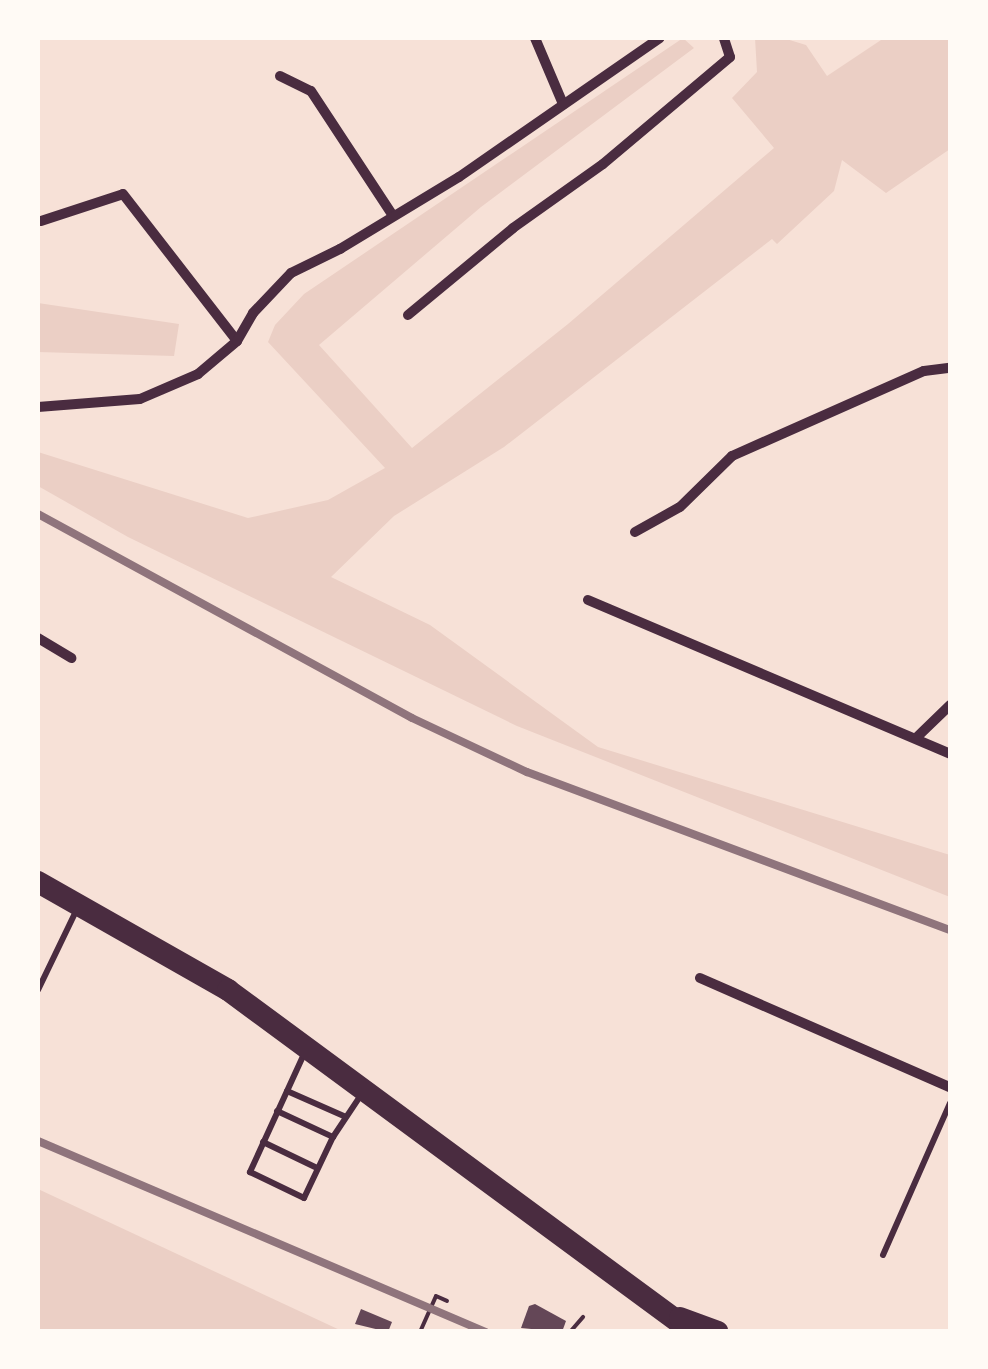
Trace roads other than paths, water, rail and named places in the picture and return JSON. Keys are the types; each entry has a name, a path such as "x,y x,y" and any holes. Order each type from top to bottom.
{"highway":[{"path":"38,882 228,990 669,1323 692,1332"},
{"path":"669,1323 718,1332"}],"street":[{"path":"535,38 563,104"},
{"path":"38,408 140,399 198,374 238,341 254,313 291,272 394,216 660,38"},
{"path":"408,315 512,228 603,164 730,57 724,38"},
{"path":"280,76 311,92 394,216"},
{"path":"40,221 123,194 238,341"},
{"path":"635,532 680,507 732,456 924,371 950,368"},
{"path":"588,600 950,754"},
{"path":"38,638 71,658"},
{"path":"916,738 950,705"},
{"path":"700,978 950,1087"}],"lane":[{"path":"38,990 78,906"},
{"path":"306,1049 250,1172 304,1198 344,1116 364,1091"},
{"path":"287,1091 344,1116"},
{"path":"883,1255 950,1103"},
{"path":"277,1112 333,1137"},
{"path":"264,1142 317,1168"}],"railway":[{"path":"38,514 412,718 527,772 950,930"},
{"path":"38,1141 486,1332"}]}
